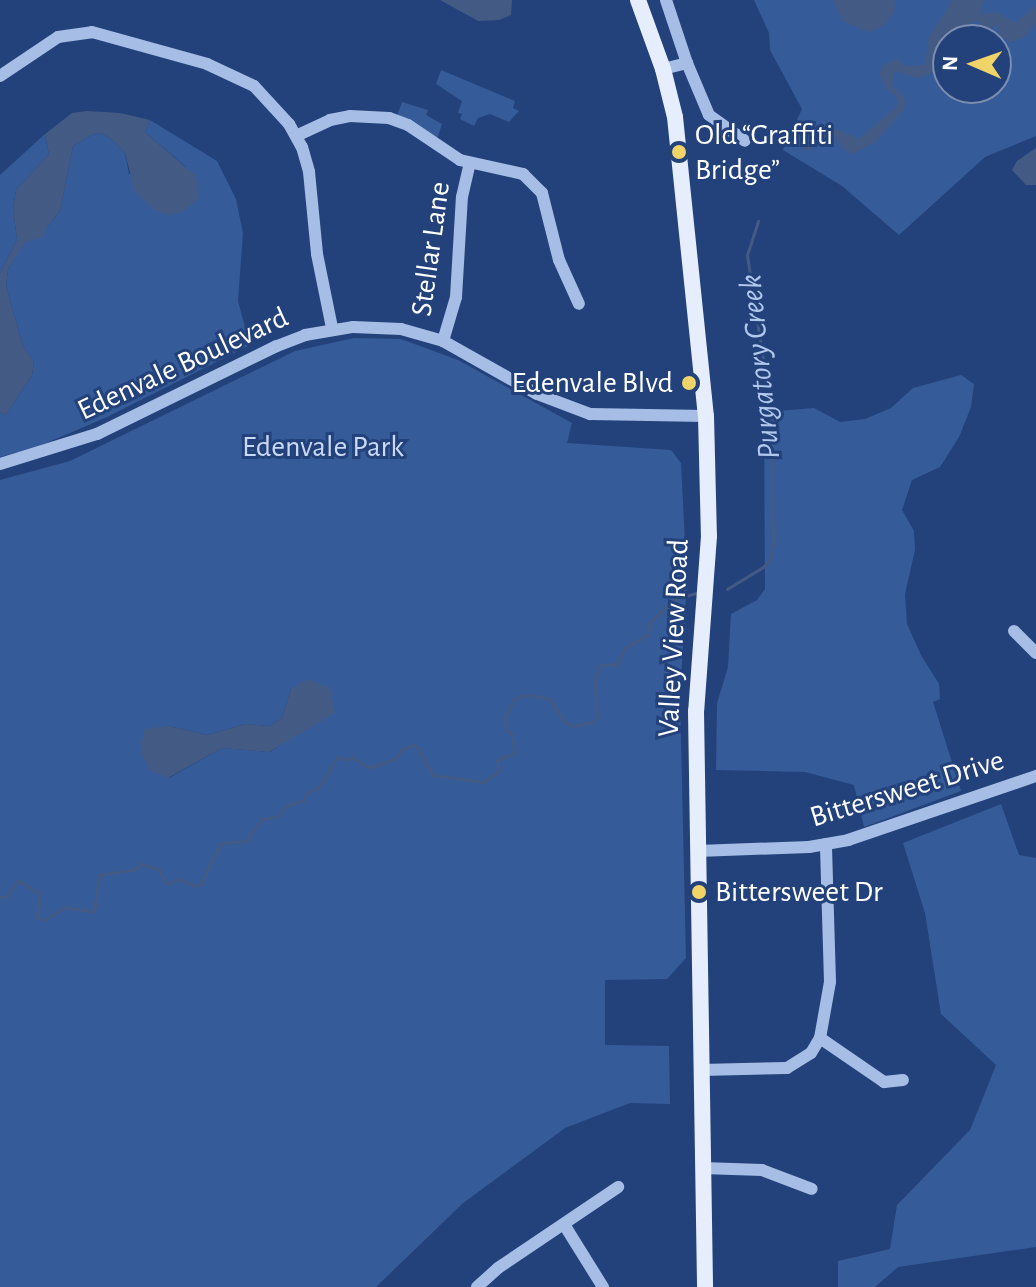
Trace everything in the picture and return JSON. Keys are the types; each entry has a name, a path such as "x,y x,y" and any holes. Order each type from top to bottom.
{"main road":[{"name":"Valley View Road","path":"638,0 663,69 675,117 706,416 709,536 696,711 705,1287"}],"street":[{"path":"666,0 709,115 745,141"},
{"path":"2,71 58,37 75,32 108,35 231,73 273,104 296,136 309,172 317,254 332,328"},
{"path":"663,69 687,63"},
{"path":"296,136 330,120 350,116 389,118 470,163 511,168 523,174 542,193 559,260 579,304"},
{"name":"Stellar Lane","path":"443,341 456,297 462,197 470,163"},
{"name":"Edenvale Boulevard","path":"0,464 97,434 277,346 332,328 387,327 443,341 547,399 590,414 706,416"},
{"path":"1014,631 1036,653"},
{"name":"Bittersweet Drive","path":"698,851 826,844 886,829 1036,776"},
{"path":"701,1070 787,1068 811,1053 820,1038 830,982 826,844"},
{"path":"820,1038 884,1082 903,1080"},
{"path":"703,1168 762,1170 812,1189"},
{"path":"477,1287 498,1268 565,1226 618,1187"},
{"path":"565,1226 603,1287"}],"green space":[{"path":"754,0 1036,0 1036,136 985,157 899,235 842,186 783,150 802,109 770,50 769,33"},
{"path":"441,70 515,101 513,108 519,111 509,122 490,114 478,118 474,126 460,119 462,114 458,113 462,101 436,84"},
{"path":"402,102 428,110 426,115 442,124 437,139 397,116"},
{"path":"150,120 217,161 236,199 243,233 238,301 250,345 105,418 37,447 0,457 0,412 6,415 32,375 34,362 23,346 6,286 8,269 25,242 47,227 60,211 73,146 91,135 101,133 125,153 129,174 186,167 145,132"},
{"path":"45,134 49,154 16,190 13,209 17,240 0,273 0,175"},
{"name":"Edenvale Park","path":"354,338 401,339 458,360 572,423 567,443 671,450 681,463 687,582 680,696 686,958 667,979 605,980 605,1045 669,1046 670,1104 630,1103 565,1128 462,1204 376,1287 0,1287 0,480 70,461 295,351","holes":["291,689 292,737 270,752 222,748 169,778 169,726 207,735 246,724 270,726 282,718"]},
{"path":"961,375 974,384 971,407 959,437 940,467 912,480 902,510 914,531 915,550 905,594 907,624 939,684 940,699 933,702 961,791 864,827 854,785 805,772 716,770 717,703 728,667 731,614 757,600 765,589 764,412 814,408 840,422 865,419 891,408 913,388"},
{"path":"1001,804 1019,855 1036,858 1036,1247 898,1267 875,1287 838,1287 838,1261 890,1249 897,1205 970,1130 996,1065 941,1014 925,913 903,843"}],"shaded area":[{"path":"440,0 512,0 511,15 499,20 478,21"},
{"path":"833,0 895,0 894,13 882,27 868,32 843,21"},
{"path":"953,0 984,0 980,14 997,12 1015,23 1036,6 1036,23 1023,38 1012,41 1012,24 979,24 978,21 937,24"},
{"path":"932,32 932,74 918,78 893,71 893,86 905,98 904,110 874,143 853,154 844,150 834,135 808,151 802,148 834,128 859,139 895,108 898,103 896,96 886,89 879,73 884,65 896,59 907,66 925,65"},
{"path":"72,113 120,113 150,120 145,132 196,176 199,199 184,211 170,215 156,211 135,192 125,153 110,138 101,133 91,135 73,146 60,211 44,236 25,243 8,269 6,286 23,346 34,362 32,375 6,415 0,412 0,273 17,240 13,209 16,190 49,154 45,134"},
{"path":"1036,148 1036,185 1026,185 1012,170 1017,161"},
{"path":"307,679 330,688 335,713 269,752 222,748 168,778 149,770 141,751 144,729 169,726 207,735 246,724 270,726 282,718 291,689"}],"waterway":[{"name":"Purgatory Creek","path":"727,589 763,567 770,559 773,546 771,412 747,255 758,221"},
{"name":"Purgatory Creek","path":"0,897 6,897 18,880 40,894 37,917 45,920 64,907 94,912 99,875 136,869 141,864 158,869 167,884 179,879 195,886 201,884 220,843 246,841 262,819 276,817 288,805 303,800 308,792 319,787 337,757 347,760 353,757 367,767 375,766 396,758 401,750 412,745 418,747 432,775 484,782 500,771 497,760 515,753 505,717 512,702 519,696 531,695 550,699 564,721 572,726 593,722 597,717 595,680 600,665 617,664 625,648 648,634 649,623 674,599 697,593"}],"place":[{"name":"Old “Graffiti Bridge”","path":"679,152"},
{"name":"Edenvale Blvd","path":"689,383"},
{"name":"Bittersweet Dr","path":"699,892"}]}
